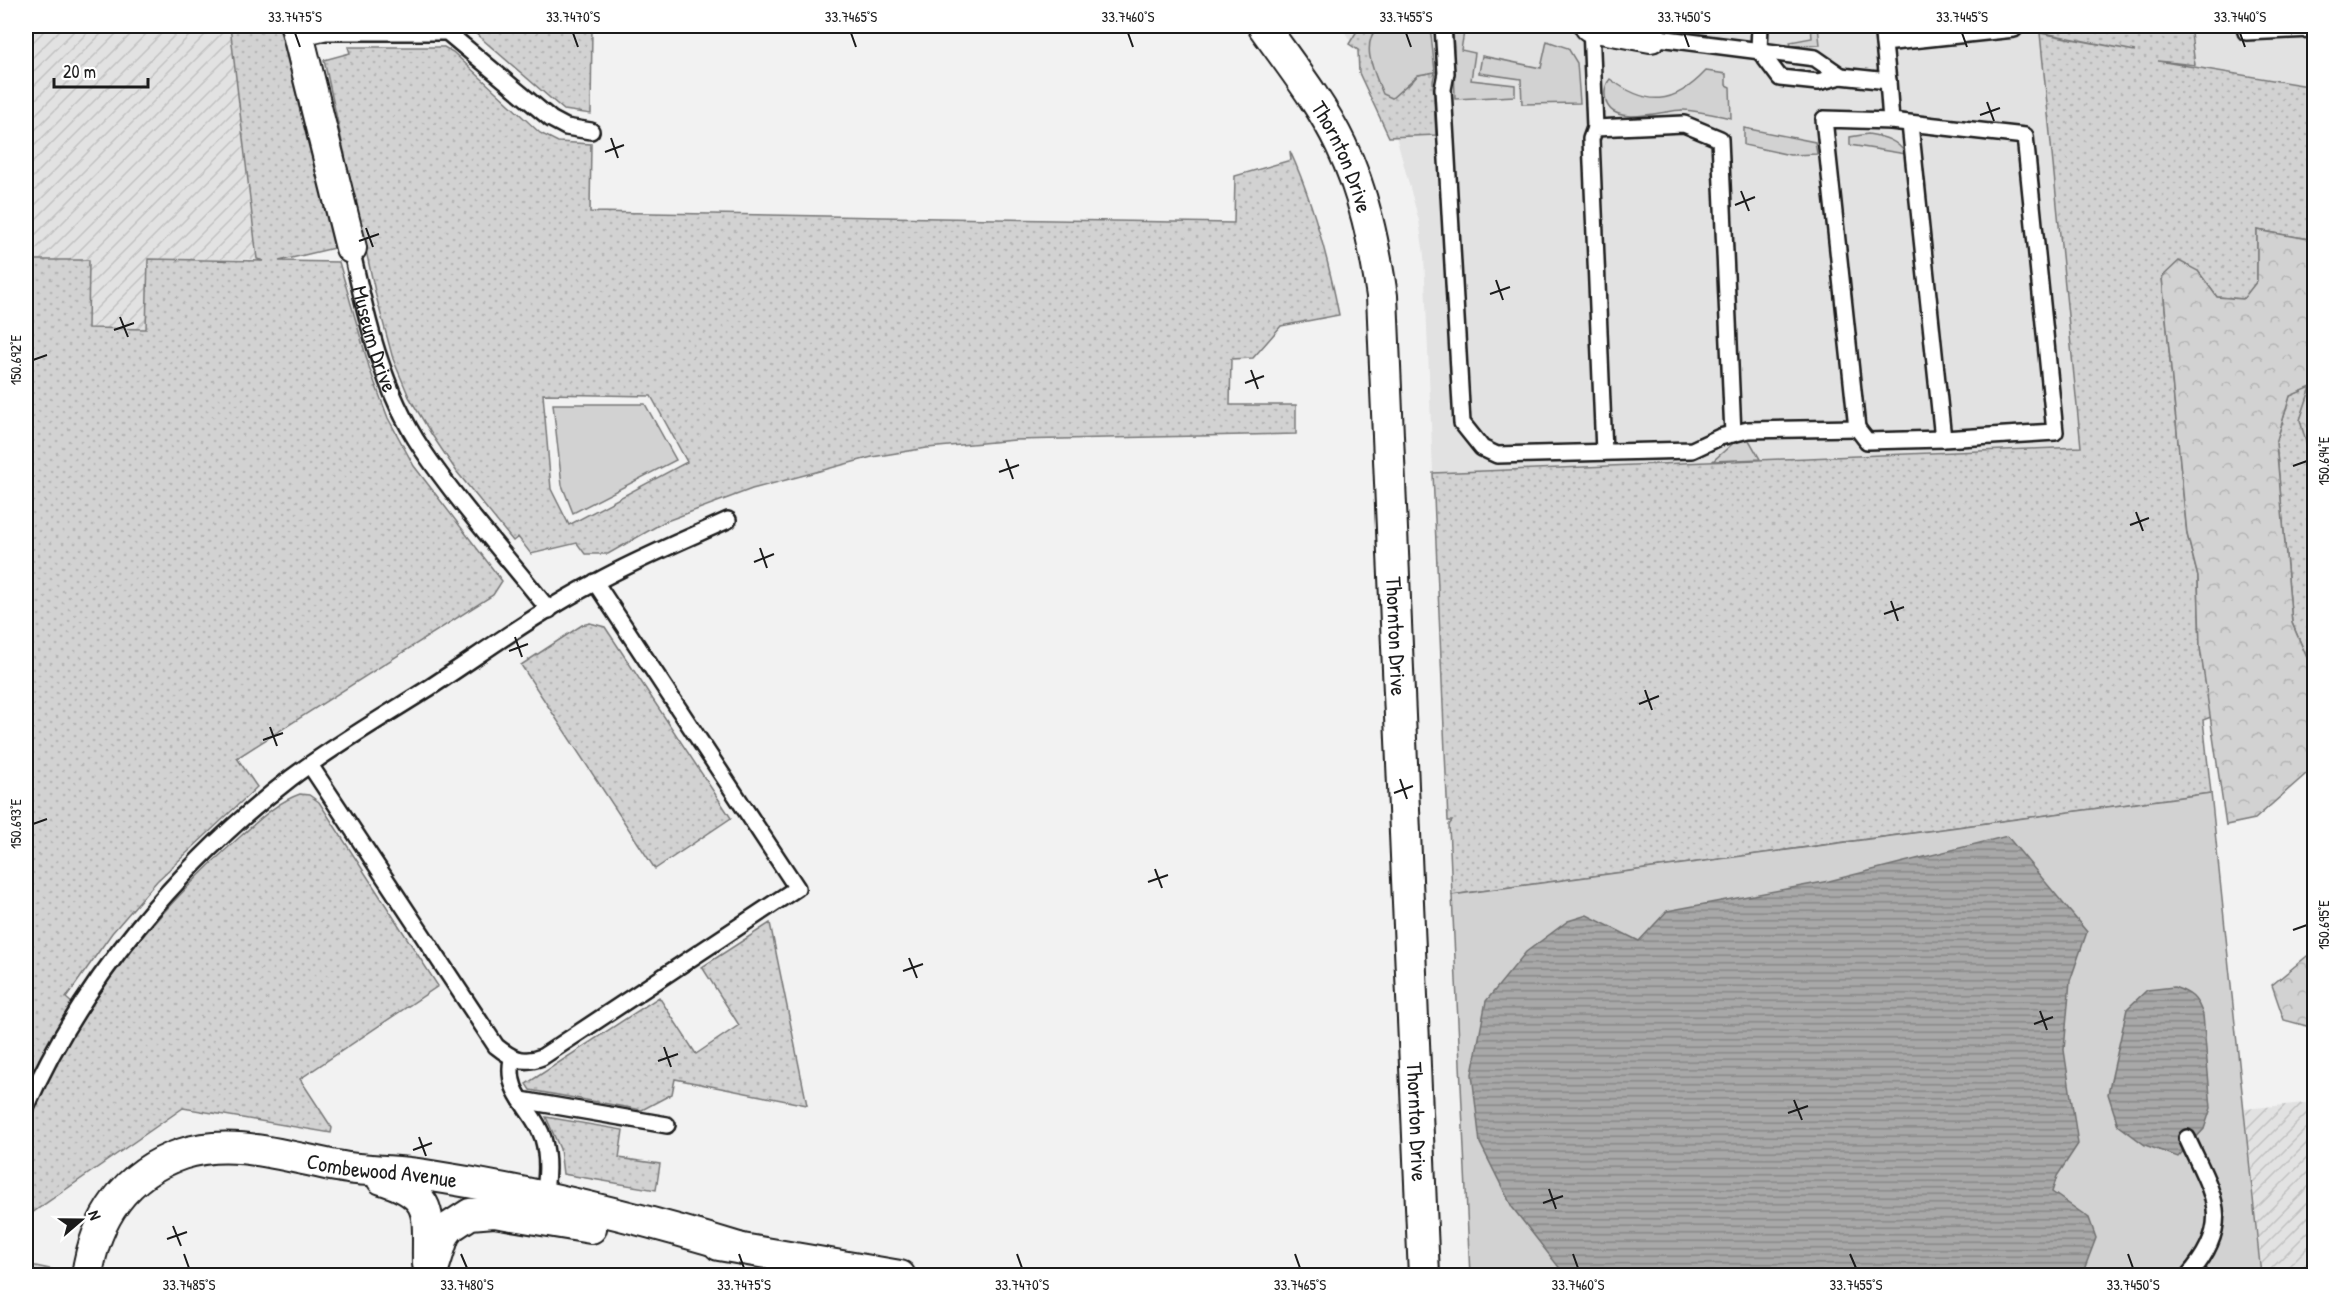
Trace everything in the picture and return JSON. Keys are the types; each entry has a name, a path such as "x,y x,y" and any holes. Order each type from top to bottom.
{"street":[{"name":"Thornton Drive","path":"1263,26 1322,112 1351,168 1371,230 1382,296 1424,1275"},
{"path":"1591,26 1651,37"},
{"name":"Museum Drive","path":"297,32 351,248"},
{"name":"Combewood Avenue","path":"87,1275 96,1233 106,1211 140,1176 168,1160 208,1148 232,1148 348,1168 424,1175 650,1221 739,1248"},
{"path":"348,1168 407,1187 422,1201 427,1226 429,1275"},
{"name":"Combewood Avenue","path":"429,1275 444,1235 450,1227 470,1214 481,1211 739,1248 900,1275"}],"lane":[{"path":"1443,26 1446,73 1443,89 1462,423 1482,448 1497,455 1692,450 1748,430 1857,428"},
{"path":"1591,26 1595,128 1591,139 1604,452"},
{"path":"1760,26 1759,51 1780,78 1818,82 1841,76 1888,81"},
{"path":"1882,26 1891,122"},
{"path":"1884,43 2014,29 2014,26"},
{"path":"2245,26 2246,32 2314,29"},
{"path":"297,32 447,32 551,119 566,127 591,131"},
{"path":"1651,37 1815,58 1841,76"},
{"path":"1824,119 1891,122 2025,136 2055,432 1867,441 1857,428 1824,119"},
{"path":"1595,128 1683,123 1720,139 1733,434"},
{"path":"1910,124 1943,439"},
{"name":"Museum Drive","path":"351,248 375,344 403,415 422,449 549,610"},
{"path":"26,1108 39,1077 73,1020 136,931 212,847 310,765 549,610 595,582 728,520"},
{"path":"310,765 496,1046 512,1059 530,1062 542,1057 797,888 595,582"},
{"path":"512,1059 509,1074 514,1090 542,1137 548,1176 544,1198"},
{"path":"521,1101 667,1125"},
{"path":"2187,1138 2216,1209 2217,1228 2212,1243 2188,1275"}],"shaded area":[{"path":"26,26 230,26 257,259 149,259 146,329 88,328 89,260 26,260"},
{"path":"1341,26 2314,26 2314,87 2135,57 2040,34 2081,447 1433,473 1424,255 1419,221 1394,129 1362,60"},
{"path":"2007,836 2087,932 2070,981 2064,1050 2078,1144 2057,1176 2052,1192 2089,1218 2096,1238 2082,1275 1574,1276 1561,1270 1512,1207 1480,1143 1472,1074 1486,1001 1526,952 1568,921 1587,915 1639,941 1667,911 1829,881"},
{"path":"2174,987 2193,996 2203,1015 2211,1108 2204,1129 2178,1157 2145,1145 2118,1125 2108,1094 2127,1009 2147,990"},
{"path":"2314,1102 2314,1275 2262,1275 2245,1109"}],"green space":[{"path":"230,26 279,26 334,248 279,261 339,262 370,370 388,418 414,466 502,581 493,595 237,758 257,787 157,881 112,933 66,998 73,1004 26,1083 26,260 89,260 88,328 146,329 148,259 264,261 257,259"},
{"path":"467,26 592,26 591,114 564,110"},
{"path":"1360,26 1378,26 1376,27 1408,86 1418,75 1435,72 1433,81 1436,135 1389,137 1359,73 1358,50 1349,44"},
{"path":"1378,26 1430,26 1435,72 1418,75 1392,98 1383,94 1370,59 1370,42"},
{"path":"1453,26 1465,26 1461,50 1475,53 1471,80 1515,85 1515,96 1455,99"},
{"path":"1811,26 1818,26 1820,45 1791,46 1790,42 1812,38"},
{"path":"2038,26 2190,26 2195,65 2158,61 2314,87 2314,240 2257,230 2257,281 2244,299 2217,297 2198,271 2162,277 2187,534 2198,577 2200,647 2211,717 2203,720 2211,793 1452,895 1449,825 1452,821 1448,821 1433,473 2081,447 2040,33 2135,51 2039,32"},
{"path":"1547,41 1568,48 1577,63 1580,103 1522,104 1521,79 1479,73 1482,56 1541,68"},
{"path":"348,47 444,47 453,52 540,133 558,142 591,144 590,212 1234,223 1235,176 1291,160 1290,151 1319,232 1339,315 1281,326 1253,358 1231,359 1230,405 1296,405 1296,434 1015,440 927,448 872,457 752,489 664,522 608,554 585,554 577,543 531,554 518,537 513,541 457,472 409,397 393,359 376,296 324,60 350,53","holes":["543,394 651,396 687,462 569,525 551,489"]},
{"path":"1706,71 1726,74 1726,85 1730,87 1731,118 1684,110 1629,116 1611,109 1606,101 1605,90 1610,79 1636,94 1648,98 1660,98 1682,91"},
{"path":"1744,128 1815,142 1817,154 1790,155 1744,145"},
{"path":"1868,134 1890,140 1899,145 1906,154 1850,145 1850,137"},
{"path":"2257,230 2314,240 2314,472 2300,420 2311,387 2290,396 2276,443 2292,623 2314,674 2314,767 2255,819 2226,825 2200,647 2198,577 2187,534 2162,277 2179,261 2198,271 2217,297 2243,299 2257,281"},
{"path":"2311,386 2310,453 2314,472 2314,674 2292,623 2276,443 2290,396"},
{"path":"553,404 645,404 676,460 573,513 562,485"},
{"path":"1739,438 1749,440 1760,459 1713,461"},
{"path":"590,623 605,627 731,818 655,869 521,665 582,625"},
{"path":"2211,793 2261,1275 1470,1275 1452,895"},
{"path":"300,794 309,795 319,802 438,986 300,1079 332,1128 331,1133 183,1108 26,1217 24,1156 27,1126 43,1087 64,1047 89,1008 117,969 178,897 269,812"},
{"path":"770,923 807,1105 675,1079 672,1094 642,1110 530,1090 526,1084 659,997 696,1054 739,1025 702,967"},
{"path":"2307,956 2314,959 2314,1028 2284,1020 2272,985"},
{"path":"546,1117 623,1130 619,1158 660,1164 656,1190 563,1174 560,1149"},
{"path":"26,1264 60,1271 60,1275 26,1275"}]}
